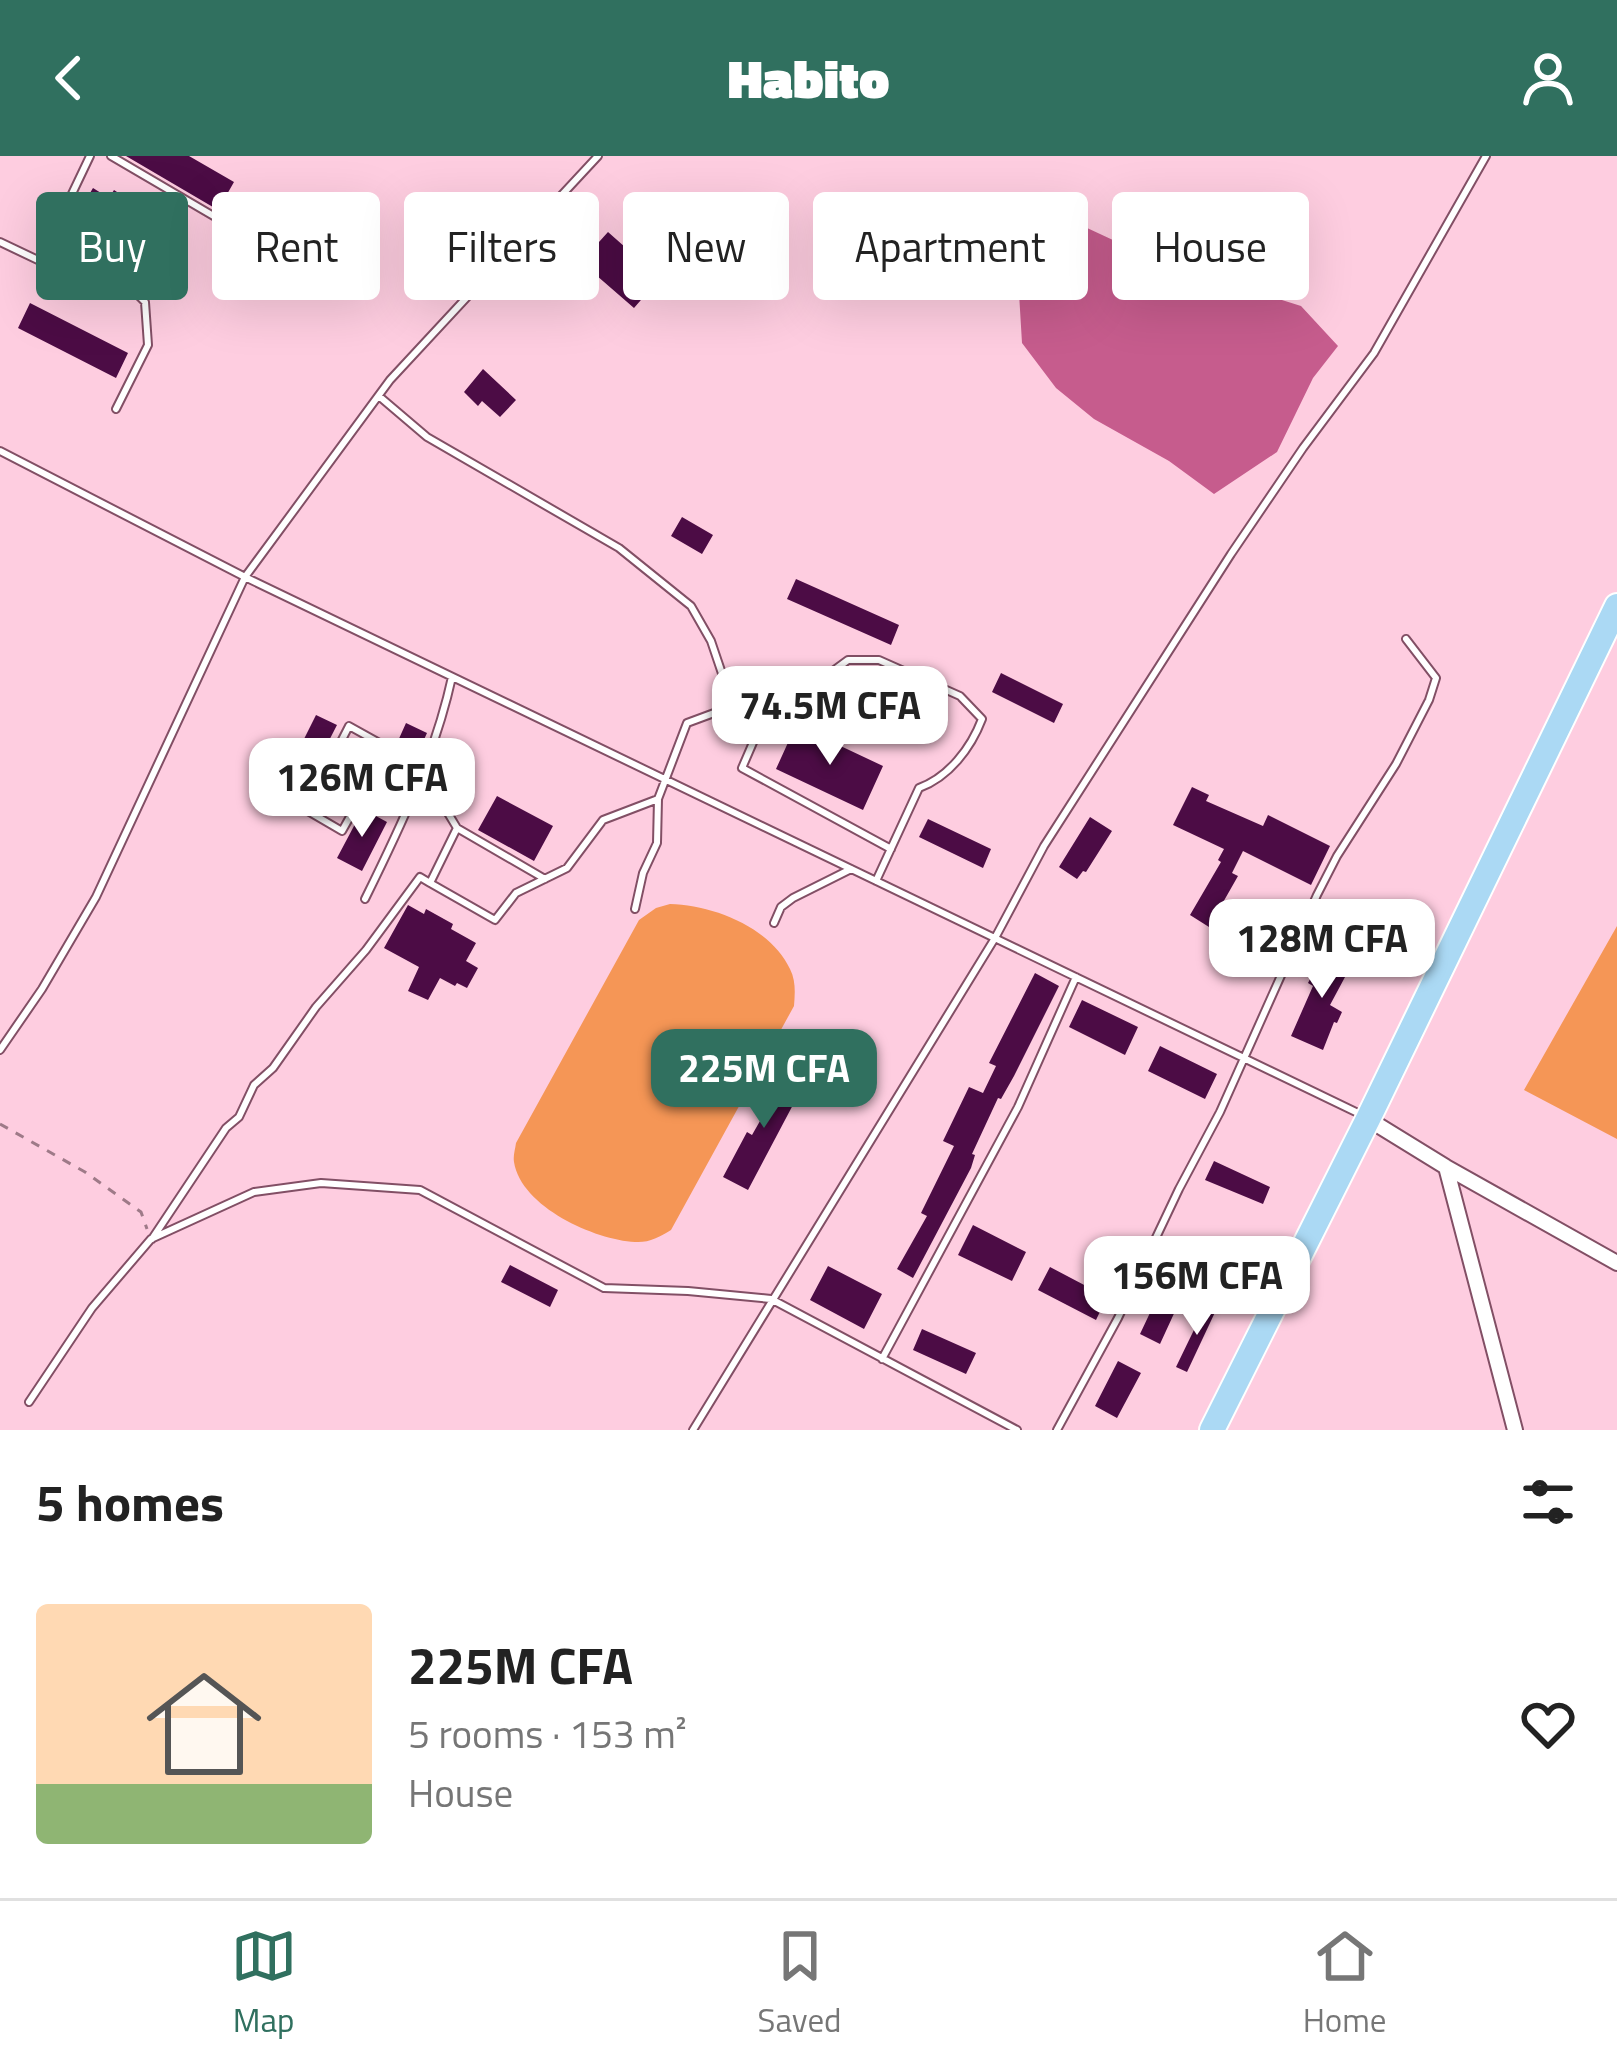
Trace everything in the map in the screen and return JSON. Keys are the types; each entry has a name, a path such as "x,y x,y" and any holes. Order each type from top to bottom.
{"highway":[{"path":"1212,1430 1617,606"}],"street":[{"path":"1368,1119 1617,1263"},
{"path":"1446,1168 1515,1430"}],"lane":[{"path":"73,192 90,156"},
{"path":"111,156 212,215"},
{"path":"0,1050 96,897 245,577 390,380 598,156"},
{"path":"693,1430 995,938 1044,846 1231,554 1374,353 1486,156"},
{"path":"0,242 36,259"},
{"path":"116,409 148,345 144,300"},
{"path":"379,396 427,437 619,548 691,606 711,641 733,706 761,724"},
{"path":"0,451 245,577 1368,1119"},
{"path":"1058,1430 1244,1059 1337,856 1396,764 1429,700 1436,678 1406,639"},
{"path":"876,881 891,849 919,788 936,782 958,759 982,719 960,697 879,660 848,660 761,724 742,768 891,849"},
{"path":"365,899 404,818 445,712 452,677"},
{"path":"635,909 643,873 657,843 658,799 687,723 733,706"},
{"path":"349,726 385,746 365,790 341,831 306,809 349,726"},
{"path":"365,790 428,780 457,828 544,879"},
{"path":"29,1402 92,1308 151,1239 226,1128 239,1117 254,1085 274,1068 316,1007 420,877 495,920 516,893 567,868 603,820 658,799"},
{"path":"430,883 457,828"},
{"path":"774,923 781,907 793,898 851,869"},
{"path":"882,1359 1018,1107 1076,977"},
{"path":"151,1239 254,1192 321,1183 420,1190 604,1288 771,1299 1017,1430"}],"path":[{"path":"0,1124 85,1172 141,1212 151,1239"}],"shaded area":[{"path":"1088,228 1112,240 1112,300 1282,300 1301,306 1338,346 1313,378 1277,452 1214,494 1169,461 1094,419 1056,388 1022,343 1019,300 1088,300"},
{"path":"670,904 722,914 769,941 792,974 794,1006 671,1230 649,1240 619,1240 581,1228 545,1207 520,1178 514,1155 516,1143 639,920"},
{"path":"1617,926 1617,1139 1524,1090"}],"building":[{"path":"126,156 189,156 234,182 228,192 212,192 212,206"},
{"path":"608,232 623,245 623,298 599,278 599,242"},
{"path":"30,303 128,353 116,378 18,328"},
{"path":"483,369 516,400 500,417 464,392"},
{"path":"682,517 713,535 702,554 671,536"},
{"path":"796,579 899,625 891,645 787,599"},
{"path":"1001,673 1063,704 1054,723 992,692"},
{"path":"316,715 337,725 298,801 278,791"},
{"path":"406,723 427,733 403,778 385,770"},
{"path":"796,725 883,766 863,810 776,769"},
{"path":"1192,787 1209,795 1206,801 1263,826 1268,815 1330,846 1311,885 1243,851 1232,873 1238,876 1209,927 1190,915 1224,849 1173,825"},
{"path":"497,796 553,826 534,861 478,830"},
{"path":"363,809 387,822 362,871 337,858"},
{"path":"1090,817 1112,831 1077,879 1059,867"},
{"path":"928,819 991,849 983,868 919,837"},
{"path":"408,905 453,924 451,929 476,943 466,961 478,968 467,988 440,978 428,1000 408,991 419,967 384,948"},
{"path":"1325,950 1352,964 1330,1005 1342,1012 1323,1050 1291,1036 1313,986 1308,983"},
{"path":"1035,973 1059,986 998,1098 972,1154 971,1168 913,1278 897,1269 927,1216 921,1213 954,1146 943,1141 969,1087 983,1093 996,1066 989,1063"},
{"path":"1082,1000 1138,1027 1125,1055 1069,1027"},
{"path":"1160,1046 1217,1074 1205,1099 1148,1071"},
{"path":"780,1070 804,1084 748,1190 723,1177 747,1132 752,1135 764,1114 758,1111"},
{"path":"1214,1161 1270,1187 1263,1204 1205,1180"},
{"path":"973,1225 1026,1252 1012,1281 958,1255"},
{"path":"1169,1258 1194,1270 1160,1344 1140,1334 1165,1281 1160,1279"},
{"path":"510,1265 558,1290 550,1307 501,1282"},
{"path":"828,1266 882,1294 864,1329 810,1300"},
{"path":"1050,1267 1107,1297 1096,1320 1038,1290"},
{"path":"1207,1303 1217,1308 1187,1372 1176,1367"},
{"path":"922,1329 976,1353 966,1374 913,1350"},
{"path":"1118,1361 1141,1373 1117,1418 1095,1406"}]}
